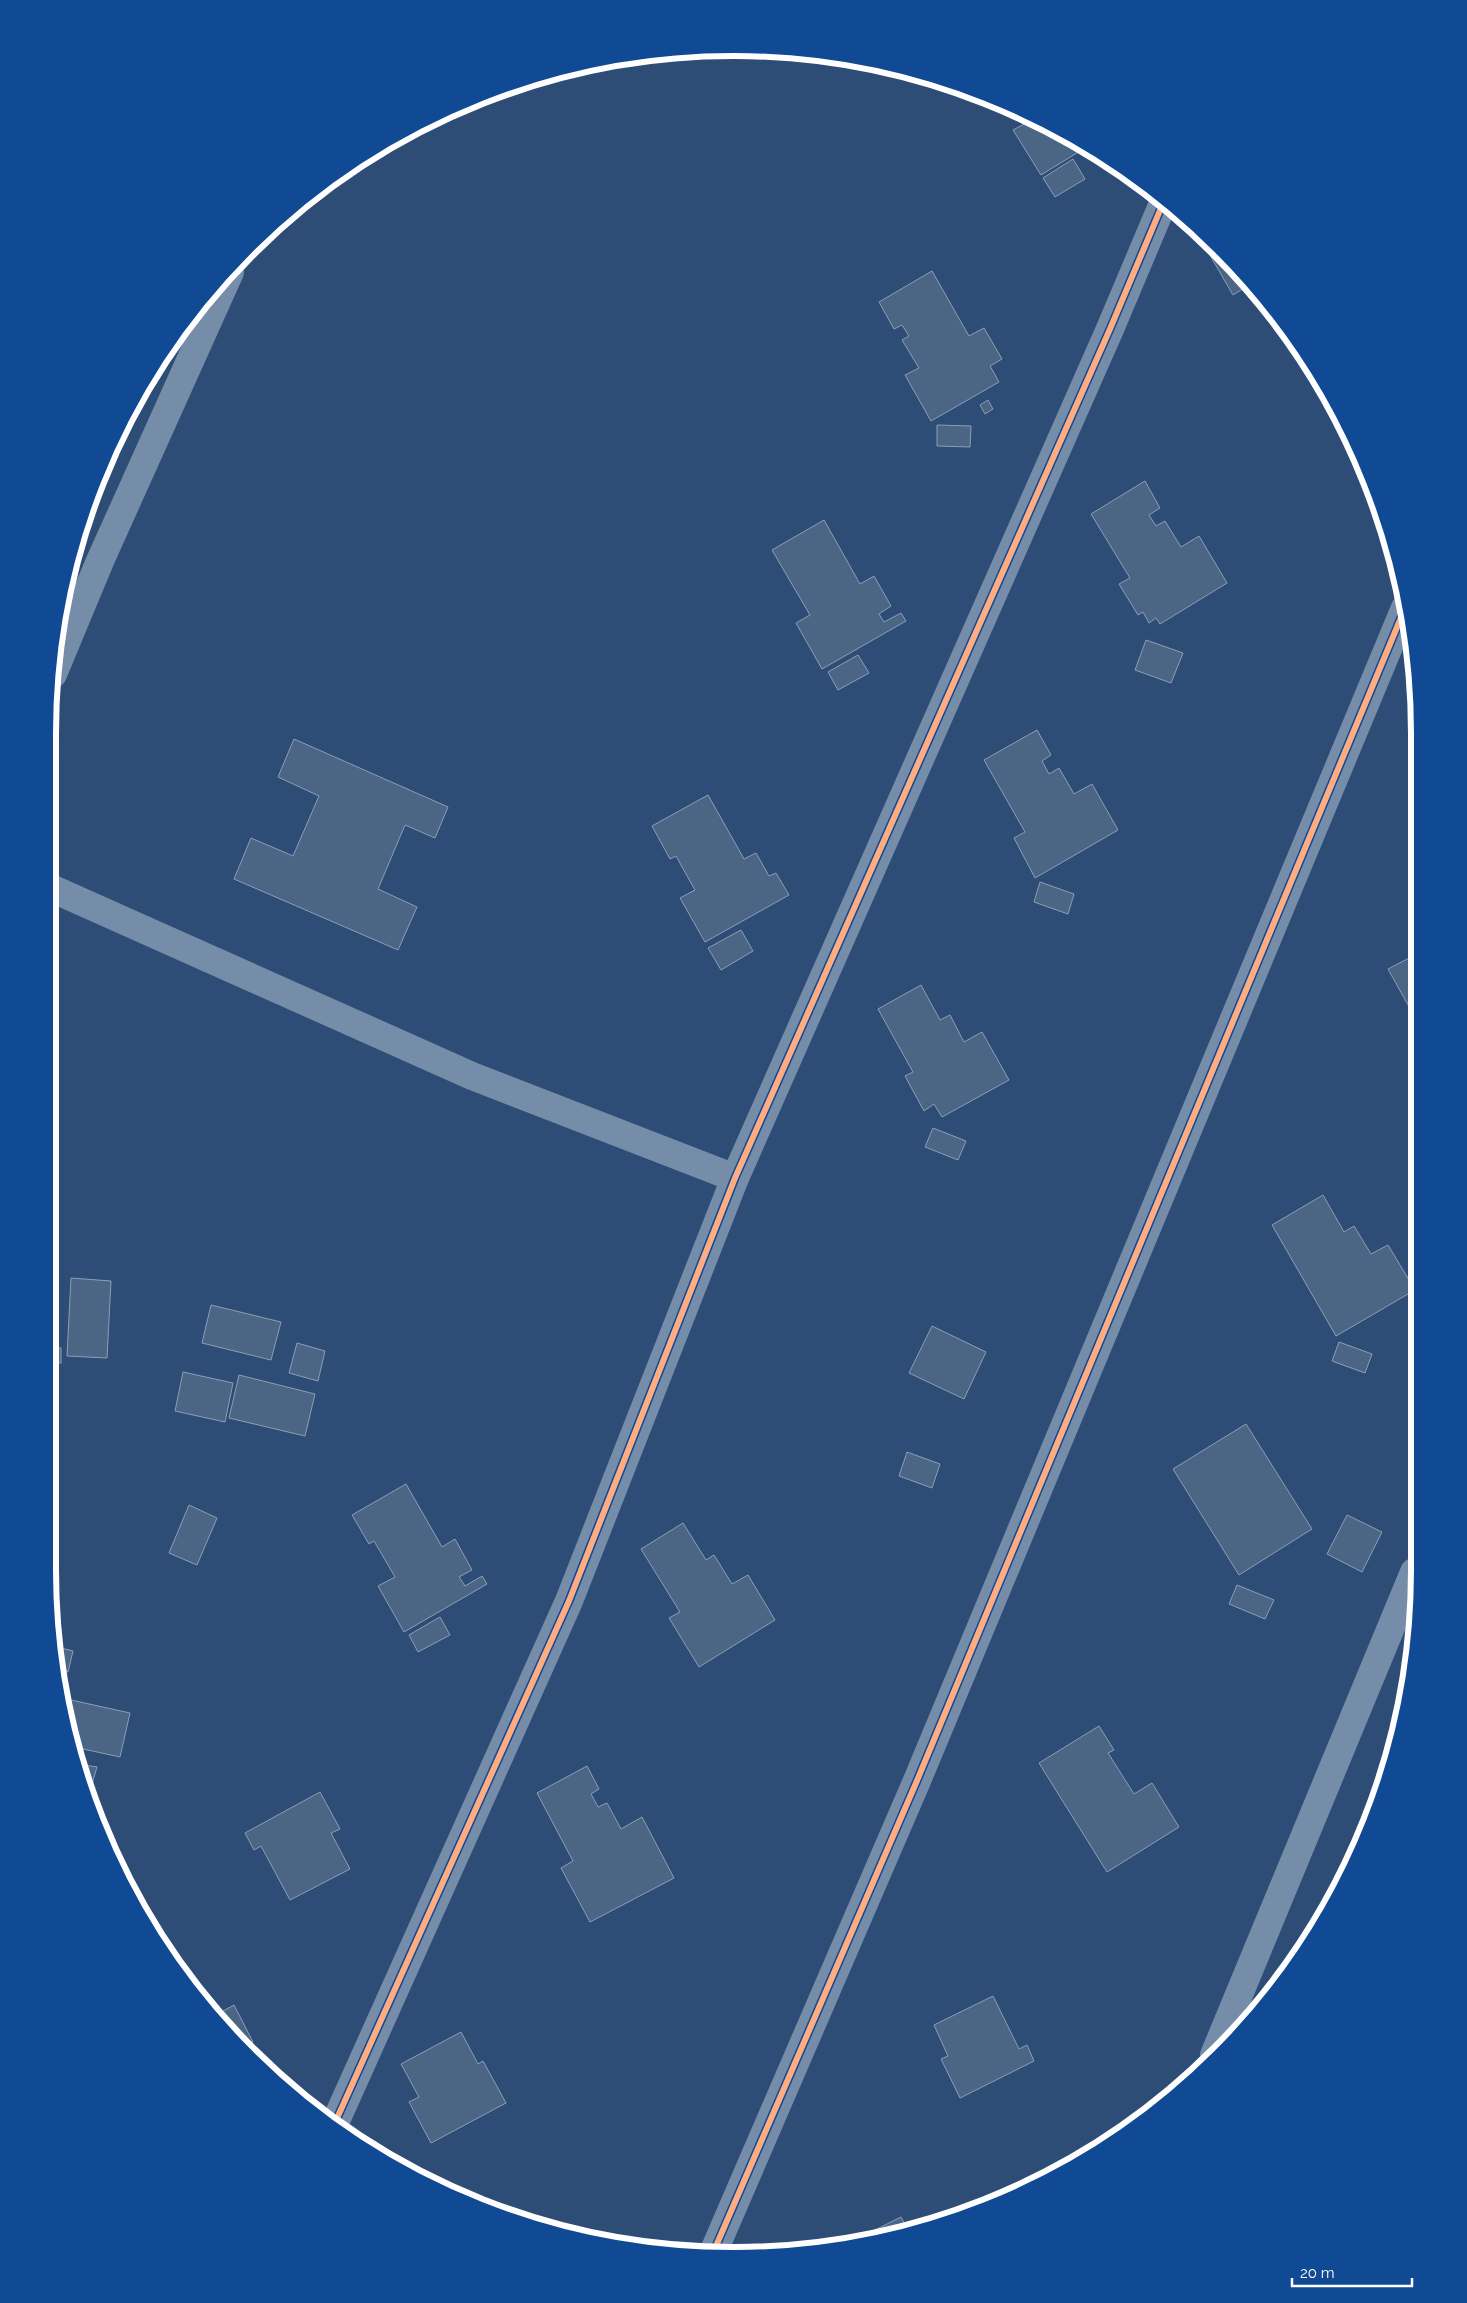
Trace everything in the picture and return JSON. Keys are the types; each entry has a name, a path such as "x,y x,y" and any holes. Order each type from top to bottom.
{"street":[{"path":"337,2118 569,1601 736,1178 1110,329 1161,208"},
{"path":"61,654 100,561 222,289"},
{"path":"716,2246 916,1784 1401,618"},
{"path":"56,890 472,1076 736,1178"},
{"path":"1221,2039 1411,1580"}],"building":[{"path":"1026,123 1079,151 1041,175 1013,130"},
{"path":"1073,159 1085,179 1055,197 1043,178"},
{"path":"1207,250 1244,288 1233,295"},
{"path":"932,271 969,336 984,328 1002,359 990,366 999,382 931,421 905,375 919,368 902,340 909,336 902,325 894,329 879,302"},
{"path":"988,400 993,409 985,414 980,405"},
{"path":"937,425 971,426 970,447 937,446"},
{"path":"1145,481 1160,508 1149,515 1156,526 1165,521 1181,547 1199,536 1227,583 1160,624 1156,618 1149,623 1143,612 1138,615 1119,584 1130,578 1091,514"},
{"path":"824,520 860,584 874,576 891,606 879,614 884,622 901,613 906,621 822,669 796,623 810,615 772,550"},
{"path":"1146,640 1183,653 1171,683 1135,670"},
{"path":"858,655 869,673 838,690 828,672"},
{"path":"1037,730 1051,755 1042,761 1049,774 1059,768 1074,794 1092,784 1118,830 1035,878 1014,838 1025,832 984,760"},
{"path":"294,739 448,807 435,838 405,825 378,889 417,907 398,950 234,879 251,838 293,856 319,796 278,777"},
{"path":"708,795 744,859 756,853 769,876 776,873 789,895 705,942 680,898 695,890 676,856 670,859 652,826"},
{"path":"1040,882 1074,894 1068,914 1034,902"},
{"path":"741,930 753,951 721,970 708,948"},
{"path":"1411,957 1411,1010 1388,969"},
{"path":"921,985 940,1020 950,1015 964,1042 982,1032 1009,1080 942,1117 934,1104 924,1111 905,1076 913,1072 878,1009"},
{"path":"933,1128 966,1141 958,1160 925,1147"},
{"path":"1323,1195 1344,1232 1354,1226 1371,1254 1388,1245 1411,1283 1411,1292 1336,1336 1272,1225"},
{"path":"71,1278 111,1281 107,1358 67,1356"},
{"path":"211,1305 281,1322 271,1360 202,1343"},
{"path":"932,1326 986,1352 964,1399 909,1373"},
{"path":"1339,1342 1372,1354 1365,1373 1332,1361"},
{"path":"297,1343 325,1351 318,1381 289,1373"},
{"path":"56,1348 61,1348 61,1363 56,1363"},
{"path":"183,1372 233,1383 225,1422 175,1411"},
{"path":"239,1375 315,1394 305,1436 229,1418"},
{"path":"1246,1424 1312,1529 1239,1575 1173,1469"},
{"path":"907,1452 940,1464 932,1488 899,1476"},
{"path":"406,1484 442,1547 455,1539 472,1570 459,1577 465,1586 482,1576 487,1584 404,1632 378,1586 395,1577 374,1541 369,1544 352,1515"},
{"path":"189,1505 217,1518 197,1565 169,1553"},
{"path":"1347,1515 1382,1532 1362,1572 1327,1554"},
{"path":"683,1523 706,1560 714,1555 732,1584 748,1575 775,1620 699,1667 669,1618 680,1612 641,1549"},
{"path":"1237,1585 1274,1600 1265,1619 1229,1604"},
{"path":"440,1617 450,1635 418,1652 409,1635"},
{"path":"61,1648 73,1651 68,1672 64,1671"},
{"path":"69,1699 130,1713 120,1757 80,1748"},
{"path":"1099,1726 1114,1750 1108,1753 1134,1794 1152,1783 1179,1827 1107,1872 1039,1763"},
{"path":"85,1765 97,1767 92,1786"},
{"path":"587,1766 599,1789 591,1794 598,1807 607,1803 621,1829 642,1817 674,1878 590,1922 561,1868 573,1861 537,1793"},
{"path":"320,1792 340,1829 331,1833 350,1869 290,1900 261,1846 254,1850 245,1833"},
{"path":"993,1996 1019,2049 1027,2045 1034,2061 960,2098 941,2059 948,2056 934,2025"},
{"path":"234,2005 253,2042 251,2043 221,2012"},
{"path":"461,2032 478,2064 483,2061 506,2103 431,2143 409,2102 419,2097 401,2064"},
{"path":"901,2217 905,2225 868,2234"}],"cycle path":[{"path":"337,2118 569,1601 735,1178 1110,329 1161,208"},
{"path":"716,2246 916,1783 1401,618"}]}
